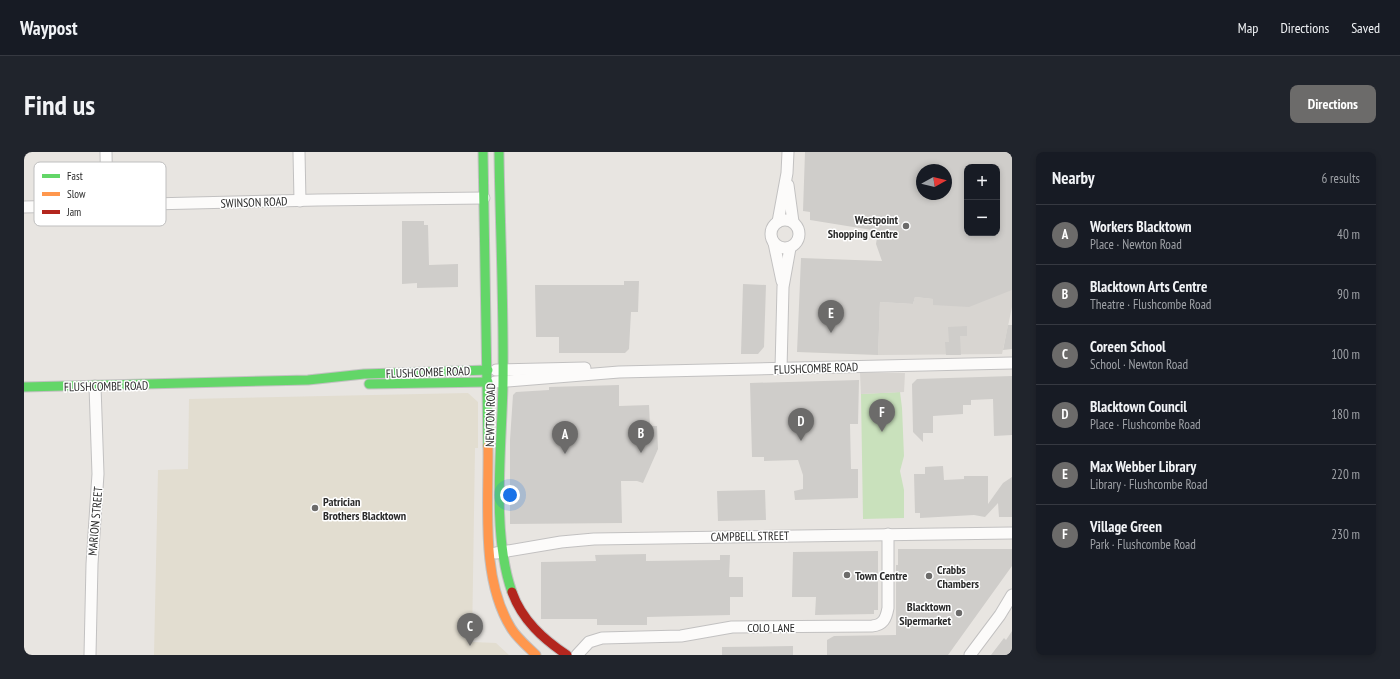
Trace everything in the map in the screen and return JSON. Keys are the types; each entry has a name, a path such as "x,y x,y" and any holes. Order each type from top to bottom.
{"main road":[{"name":"NEWTON ROAD","path":"483,152 488,370 489,554 492,583 504,616 512,630 536,655"},
{"name":"NEWTON ROAD","path":"499,152 503,369 501,512 504,552 510,587 520,610 530,625 544,640 567,655"},
{"name":"FLUSHCOMBE ROAD","path":"24,387 308,380 364,374 488,370"},
{"name":"FLUSHCOMBE ROAD","path":"308,380 364,384 488,382"}],"street":[{"path":"106,152 106,162"},
{"path":"299,152 300,201"},
{"path":"783,287 771,232 778,222 787,173 788,152"},
{"path":"787,173 792,222"},
{"name":"SWINSON ROAD","path":"166,204 484,198"},
{"name":"SWINSON ROAD","path":"24,208 34,208"},
{"path":"774,243 782,248 790,248 796,244 800,237 798,228 792,222 785,220 778,222"},
{"path":"781,369 783,287 790,248"},
{"name":"FLUSHCOMBE ROAD","path":"488,382 619,372 1012,362"},
{"name":"FLUSHCOMBE ROAD","path":"488,370 552,367 591,368 619,372"},
{"name":"MARION STREET","path":"90,655 92,564 98,474 95,386"},
{"name":"CAMPBELL STREET","path":"489,554 561,542 594,539 1012,533"},
{"name":"COLO LANE","path":"576,655 589,642 602,638 671,636 732,627 872,626 881,624 885,619 888,608 888,534"},
{"path":"970,655 1000,615 1012,595"}],"shaded area":[{"path":"1012,290 1012,307 1002,354 878,355 880,302 913,304 915,297 933,299"},
{"path":"860,373 905,373 904,392 861,394"},
{"name":"Patrician Brothers Blacktown","path":"468,393 478,402 478,448 475,448 472,642 496,643 509,655 154,655 158,470 188,469 189,399"}],"green space":[{"path":"900,392 904,456 900,471 904,490 904,518 863,519 861,394"}],"building":[{"name":"Westpoint Shopping Centre","path":"805,152 1012,152 1012,290 969,307 933,305 933,299 915,297 913,304 880,302 878,355 797,352 801,258 882,261 876,244 878,231 810,220 810,212 803,211"},
{"path":"402,221 424,221 424,225 428,225 429,265 458,264 458,287 417,288 417,283 402,284"},
{"path":"624,281 639,281 638,312 631,312 629,349 625,353 559,353 559,337 536,337 535,285 624,285"},
{"path":"743,284 766,285 764,347 758,354 741,354"},
{"path":"1008,325 1012,325 1012,349 1003,350"},
{"path":"967,326 967,336 960,336 961,355 946,355 945,342 949,342 948,327"},
{"path":"1012,376 1012,435 994,436 993,399 971,400 971,405 963,405 963,414 933,416 933,433 923,433 923,442 913,432 912,384 917,379"},
{"path":"859,380 858,424 850,424 851,469 858,469 858,498 795,500 794,491 803,489 803,475 798,460 764,461 764,457 752,457 750,383"},
{"path":"619,385 619,406 649,405 650,426 657,426 658,449 643,483 637,481 621,481 622,523 510,524 510,440 513,395 516,392 549,390 549,387"},
{"path":"943,466 944,480 964,479 964,476 988,476 988,504 1003,483 1012,477 1012,517 999,517 998,503 985,517 974,515 920,518 920,513 915,513 914,474 925,474 925,467"},
{"path":"765,490 766,520 718,521 717,491"},
{"path":"898,549 1012,549 1012,566 948,655 827,655 827,640 834,636 896,635 896,565 898,565"},
{"name":"Town Centre","path":"878,551 878,610 874,610 874,614 815,615 816,597 792,597 793,552"},
{"path":"646,554 646,561 720,560 720,555 730,555 729,577 743,577 743,597 730,597 730,615 647,617 647,625 597,625 597,619 541,619 541,562 596,561 595,555"},
{"path":"1012,631 1012,655 991,655 1004,638 1006,640"},
{"path":"793,646 793,655 722,655 722,647"}],"traffic: fast":[{"path":"483,152 488,446"},
{"path":"499,152 503,354 499,489 502,543 506,569 512,592"},
{"path":"24,387 308,380 364,374 488,370"},
{"path":"369,384 488,382"}],"traffic: slow":[{"path":"488,446 488,540 494,587 501,608 513,632 536,655"}],"traffic: jam":[{"path":"512,592 527,620 534,628 567,655"}],"place":[{"name":"Westpoint Shopping Centre","path":"906,226"},
{"name":"Max Webber Library","path":"831,333"},
{"name":"Village Green","path":"882,432"},
{"name":"Blacktown Council","path":"801,441"},
{"name":"Blacktown Arts Centre","path":"641,453"},
{"name":"Workers Blacktown","path":"565,454"},
{"name":"Patrician Brothers Blacktown","path":"315,508"},
{"name":"Town Centre","path":"847,575"},
{"name":"Crabbs Chambers","path":"929,576"},
{"name":"Blacktown Sipermarket","path":"959,613"},
{"name":"Coreen School","path":"470,646"}]}
